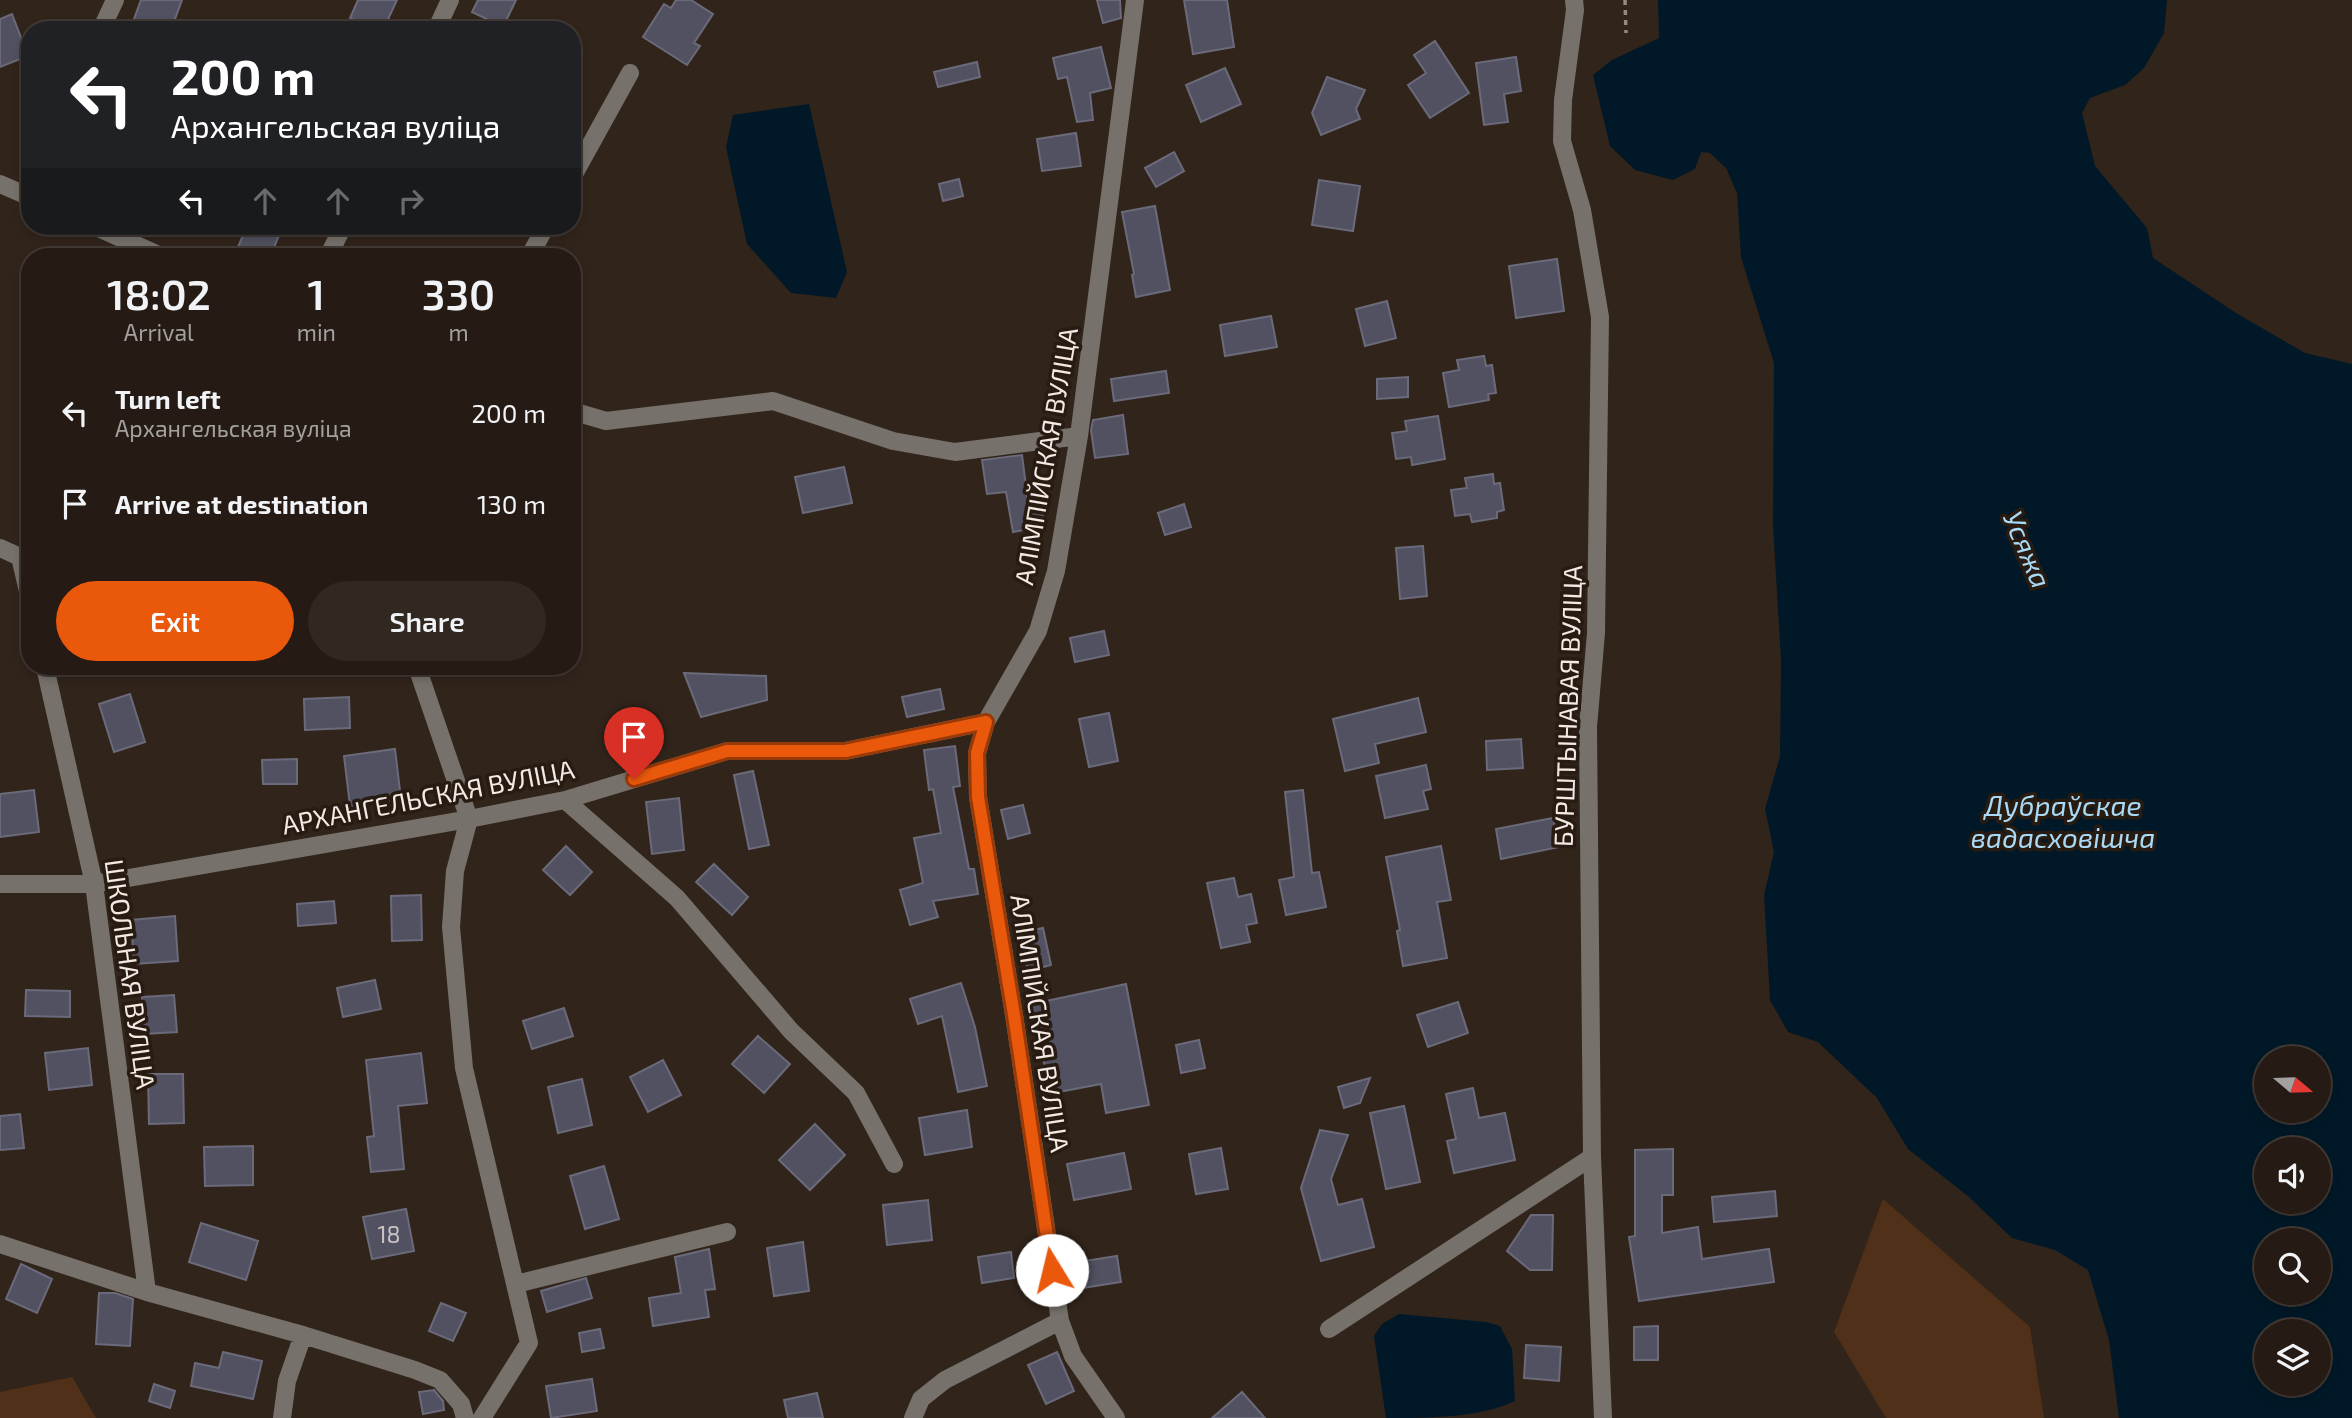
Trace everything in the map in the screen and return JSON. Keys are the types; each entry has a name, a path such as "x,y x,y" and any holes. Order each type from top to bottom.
{"street":[{"path":"106,21 115,0"},
{"path":"440,21 450,0"},
{"name":"АЛІМПІЙСКАЯ ВУЛІЦА","path":"1116,1418 1073,1356 1060,1321 978,797 977,753 986,722 1038,631 1056,571 1079,436 1135,0"},
{"name":"БУРШТЫНАВАЯ ВУЛІЦА","path":"1574,0 1563,100 1562,142 1582,210 1600,317 1596,633 1588,727 1592,1157 1603,1418"},
{"path":"581,162 630,73"},
{"path":"0,184 21,189"},
{"path":"114,235 143,248"},
{"path":"581,414 606,421 773,401 893,441 955,452 1079,436"},
{"path":"0,548 20,557 21,561"},
{"name":"ШКОЛЬНАЯ ВУЛІЦА","path":"47,675 94,884 146,1292"},
{"path":"420,675 469,819 455,871 451,927 464,1068 528,1343 482,1418"},
{"name":"АРХАНГЕЛЬСКАЯ ВУЛІЦА","path":"0,884 94,884 565,800 727,751 845,751 986,722"},
{"path":"565,800 677,898 791,1031 856,1093 894,1164"},
{"path":"1329,1329 1592,1157"},
{"path":"520,1283 727,1232"},
{"path":"0,1244 146,1292 303,1335 415,1370 440,1380 461,1404 465,1418"},
{"path":"913,1418 921,1399 944,1380 1060,1321"},
{"path":"282,1418 287,1381 303,1335"}],"path":[{"path":"1625,0 1626,33"}],"shaded area":[{"path":"1883,1199 2030,1327 2044,1418 1886,1418 1834,1332"},
{"path":"72,1377 96,1418 0,1418 0,1392"}],"water":[{"name":"Дубраўскае вадасховішча","path":"1658,0 2167,0 2164,33 2144,68 2125,85 2090,98 2082,113 2095,166 2147,228 2153,258 2236,313 2305,353 2352,364 2352,1418 2119,1418 2109,1340 2088,1270 2055,1250 2012,1238 1969,1197 1908,1149 1877,1098 1818,1042 1788,1032 1770,1000 1764,895 1774,852 1765,809 1780,756 1781,661 1773,524 1774,363 1741,257 1737,193 1726,168 1710,153 1701,152 1695,169 1673,180 1635,170 1610,146 1593,75 1612,60 1659,38"},
{"path":"809,104 847,272 836,298 791,293 747,244 726,147 733,115"},
{"path":"1399,1314 1486,1322 1500,1326 1512,1349 1515,1401 1469,1414 1386,1418 1374,1336 1382,1324"}],"building":[{"path":"141,0 182,0 174,21 134,19"},
{"path":"358,0 397,0 387,21 356,21 350,18"},
{"path":"478,0 516,0 506,21 491,21 472,12"},
{"path":"676,0 691,0 713,14 694,43 700,46 687,65 643,37 664,4 671,8"},
{"path":"1097,0 1120,0 1121,18 1103,23"},
{"path":"1184,0 1227,0 1234,47 1193,54"},
{"path":"12,14 21,38 21,59 0,67 0,19"},
{"path":"1435,41 1469,93 1430,118 1408,85 1426,73 1414,55"},
{"path":"1101,47 1111,88 1090,93 1093,120 1077,122 1067,77 1058,79 1053,58"},
{"path":"1516,57 1521,91 1504,94 1508,122 1484,125 1476,63"},
{"path":"977,62 980,77 938,87 934,72"},
{"path":"1225,68 1241,104 1201,122 1186,85"},
{"path":"1327,77 1365,90 1356,109 1360,119 1321,135 1312,113"},
{"path":"1076,133 1081,166 1042,171 1037,139"},
{"path":"1174,152 1184,171 1156,187 1145,168"},
{"path":"959,179 963,196 943,201 939,184"},
{"path":"1319,180 1360,186 1353,231 1312,225"},
{"path":"1155,206 1170,290 1136,297 1122,212"},
{"path":"243,235 279,235 274,248 238,247"},
{"path":"1557,259 1564,311 1516,318 1509,266"},
{"path":"1387,301 1396,338 1365,346 1356,309"},
{"path":"1271,316 1277,347 1225,356 1220,325"},
{"path":"1484,356 1486,366 1492,365 1496,393 1488,394 1489,400 1449,407 1443,373 1459,370 1457,360"},
{"path":"1166,371 1169,393 1114,401 1111,379"},
{"path":"1408,377 1408,397 1377,399 1377,379"},
{"path":"1123,415 1128,454 1095,458 1091,430 1093,420"},
{"path":"1438,416 1445,459 1412,465 1411,457 1396,459 1392,433 1407,431 1405,421"},
{"path":"1022,455 1028,502 1040,499 1044,526 1013,532 1006,492 987,494 982,460"},
{"path":"844,467 852,503 803,513 795,477"},
{"path":"1493,474 1494,484 1500,483 1504,510 1497,512 1497,518 1472,522 1470,514 1455,516 1451,490 1467,488 1465,478"},
{"path":"1184,504 1191,527 1165,535 1158,513"},
{"path":"1423,546 1427,596 1400,599 1396,548"},
{"path":"1104,631 1109,655 1075,662 1070,638"},
{"path":"684,673 766,676 767,700 701,717"},
{"path":"940,689 944,709 907,717 902,697"},
{"path":"130,694 145,742 114,752 99,704"},
{"path":"349,697 350,728 305,730 304,699"},
{"path":"1418,698 1426,732 1375,744 1379,763 1345,771 1333,719"},
{"path":"1109,713 1118,761 1089,767 1079,719"},
{"path":"1521,739 1523,768 1487,770 1486,741"},
{"path":"955,746 960,786 953,787 969,869 974,869 978,894 933,901 938,917 910,925 900,890 923,883 914,838 941,833 933,789 929,790 924,750"},
{"path":"395,749 401,799 350,806 344,756"},
{"path":"297,759 297,784 263,784 262,760"},
{"path":"1426,765 1431,789 1423,791 1428,809 1385,818 1376,776"},
{"path":"753,771 769,845 749,849 734,775"},
{"path":"34,790 39,832 0,837 0,794"},
{"path":"1303,790 1312,873 1319,872 1326,907 1286,915 1279,880 1294,877 1285,792"},
{"path":"679,798 684,850 652,854 646,802"},
{"path":"1023,805 1030,833 1008,839 1001,810"},
{"path":"1553,818 1559,847 1501,859 1496,829"},
{"path":"566,846 592,872 570,895 543,870"},
{"path":"1441,846 1451,900 1437,902 1447,958 1403,966 1397,931 1400,930 1386,857"},
{"path":"714,864 748,897 732,915 696,882"},
{"path":"1234,878 1238,897 1251,894 1257,923 1246,925 1250,942 1221,948 1207,883"},
{"path":"421,895 422,940 392,941 391,896"},
{"path":"334,901 336,923 298,926 297,904"},
{"path":"175,916 178,961 134,964 131,920"},
{"path":"1043,928 1051,965 1028,971 1019,933"},
{"path":"375,980 381,1009 343,1017 337,988"},
{"path":"961,983 975,1027 987,1086 958,1092 942,1016 918,1024 910,999"},
{"path":"1126,984 1149,1105 1106,1113 1101,1084 1048,1094 1032,1004"},
{"path":"26,990 70,991 70,1017 25,1016"},
{"path":"174,995 177,1032 144,1034 142,997"},
{"path":"1458,1002 1468,1033 1428,1047 1417,1015"},
{"path":"564,1008 573,1036 532,1049 523,1021"},
{"path":"758,1036 790,1064 764,1093 732,1064"},
{"path":"1199,1040 1205,1068 1181,1073 1176,1045"},
{"path":"88,1048 92,1085 49,1090 45,1053"},
{"path":"421,1053 427,1103 398,1106 404,1169 371,1172 367,1137 374,1136 366,1060"},
{"path":"663,1060 681,1095 648,1112 630,1077"},
{"path":"148,1074 183,1074 184,1123 149,1124"},
{"path":"1370,1078 1360,1103 1344,1108 1338,1087"},
{"path":"582,1079 592,1125 558,1133 548,1087"},
{"path":"1473,1088 1479,1118 1505,1113 1515,1160 1454,1173 1447,1141 1456,1139 1446,1094"},
{"path":"1404,1106 1420,1182 1386,1189 1370,1113"},
{"path":"967,1110 972,1147 925,1155 919,1118"},
{"path":"20,1114 24,1148 0,1150 0,1116"},
{"path":"815,1124 845,1155 810,1190 779,1160"},
{"path":"1320,1130 1348,1135 1331,1179 1338,1205 1362,1199 1374,1247 1321,1261 1301,1188"},
{"path":"253,1146 253,1185 205,1186 204,1147"},
{"path":"1221,1148 1228,1189 1196,1194 1189,1154"},
{"path":"1673,1149 1673,1195 1662,1195 1662,1233 1698,1227 1702,1259 1769,1249 1774,1282 1639,1301 1629,1237 1635,1236 1635,1150"},
{"path":"1124,1153 1131,1189 1074,1200 1067,1164"},
{"path":"604,1166 619,1219 585,1229 570,1176"},
{"path":"1775,1191 1777,1216 1714,1222 1712,1197"},
{"path":"928,1200 932,1240 887,1245 883,1205"},
{"path":"406,1209 414,1251 372,1259 363,1217"},
{"path":"1531,1215 1553,1215 1552,1270 1530,1270 1507,1251"},
{"path":"201,1223 258,1241 246,1280 189,1262"},
{"path":"803,1242 809,1291 774,1296 767,1248"},
{"path":"709,1249 715,1289 705,1290 709,1317 653,1326 649,1298 681,1293 675,1257"},
{"path":"1011,1252 1014,1278 982,1283 978,1257"},
{"path":"1117,1256 1121,1282 1076,1289 1072,1263"},
{"path":"21,1264 52,1279 37,1313 6,1299"},
{"path":"586,1278 592,1298 547,1312 541,1291"},
{"path":"99,1293 115,1293 133,1299 130,1346 96,1344"},
{"path":"441,1303 466,1313 453,1341 429,1331"},
{"path":"1658,1326 1658,1360 1634,1360 1634,1327"},
{"path":"600,1329 604,1348 582,1352 579,1333"},
{"path":"1526,1345 1561,1347 1559,1381 1524,1378"},
{"path":"223,1352 262,1361 253,1399 191,1386 195,1363 219,1368"},
{"path":"1057,1352 1074,1391 1046,1404 1028,1365"},
{"path":"592,1379 597,1411 551,1418 546,1386"},
{"path":"154,1384 175,1391 170,1408 149,1401"},
{"path":"434,1390 443,1401 444,1410 423,1414 419,1392"},
{"path":"1242,1392 1265,1418 1212,1418"},
{"path":"817,1393 823,1418 788,1418 784,1400"}],"route":[{"path":"634,779 727,751 845,751 986,722 977,753 978,797 1052,1270"}],"water label":[{"name":"Усяжа","path":"2028,549"}]}
